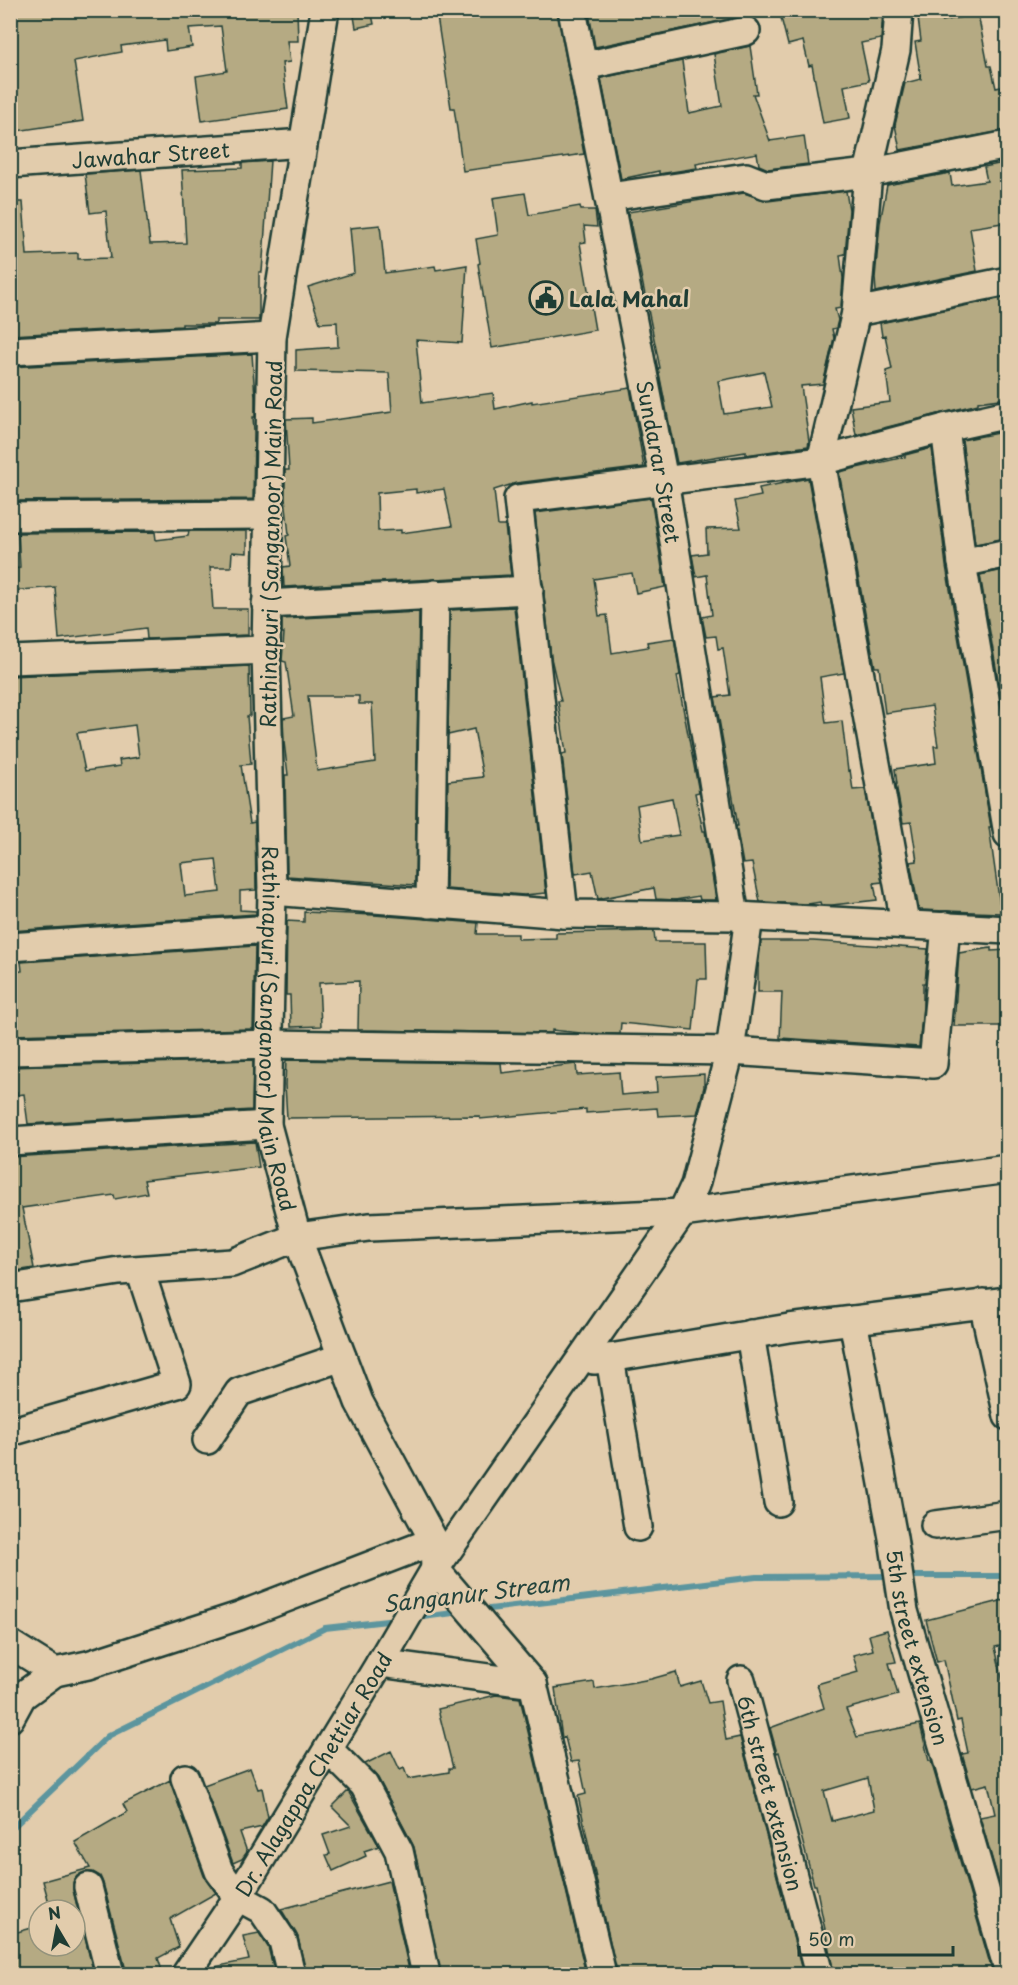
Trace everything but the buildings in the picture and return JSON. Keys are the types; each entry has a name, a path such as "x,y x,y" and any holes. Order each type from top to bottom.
{"street":[{"path":"272,337 263,324 262,313 312,10"},
{"name":"Rathinapuri (Sanganoor) Main Road","path":"325,10 272,337 266,604 272,891 267,1125 297,1237 359,1402 434,1541 441,1576"},
{"path":"10,351 272,337 287,326 339,10"},
{"name":"Sundarar Street","path":"572,10 664,480 742,916 730,1051 695,1185 682,1213"},
{"path":"899,10 896,50 868,173 856,312 821,461 904,923"},
{"path":"584,66 746,31"},
{"name":"Jawahar Street","path":"10,164 290,144"},
{"path":"609,197 746,177 766,186 868,173 1008,145"},
{"path":"856,312 1008,282"},
{"path":"564,914 518,499 821,461 1008,414"},
{"path":"945,428 962,563 1008,834"},
{"path":"10,517 269,515"},
{"path":"962,563 1008,553"},
{"path":"266,604 529,590"},
{"path":"430,904 435,594"},
{"path":"10,660 266,650"},
{"path":"272,891 564,914 742,916 1008,930"},
{"path":"10,1051 268,1044 730,1051 933,1064 946,926"},
{"path":"10,947 272,929"},
{"path":"10,1141 267,1125"},
{"path":"10,1288 119,1271 232,1263 297,1237 369,1227 682,1213 1008,1168"},
{"name":"Dr. Alagappa Chettiar Road","path":"186,1974 328,1749 417,1599 441,1576 579,1362 682,1213"},
{"path":"10,1432 177,1384 140,1269"},
{"path":"579,1362 750,1334 995,1302 1008,1416"},
{"name":"5th street extension","path":"853,1320 903,1604 1008,1969"},
{"path":"750,1334 778,1502"},
{"path":"207,1440 239,1392 342,1357"},
{"path":"610,1358 638,1527"},
{"path":"934,1526 1008,1515"},
{"path":"10,1719 22,1696 55,1671 88,1665 239,1616 434,1541"},
{"path":"441,1576 532,1684 602,1974"},
{"path":"10,1644 55,1671"},
{"path":"383,1659 532,1684"},
{"name":"6th street extension","path":"741,1680 819,1974"},
{"path":"328,1749 364,1785 399,1851 426,1974"},
{"path":"185,1778 219,1871 237,1896 262,1910 283,1941 291,1974"},
{"path":"88,1887 110,1974"}],"waterway":[{"name":"Sanganur Stream","path":"481,1610 756,1577 891,1576"},
{"name":"Sanganur Stream","path":"905,1576 1008,1576"},
{"name":"Sanganur Stream","path":"415,1618 461,1612"},
{"name":"Sanganur Stream","path":"10,1830 108,1736 325,1628 396,1620"}],"place":[{"name":"Lala Mahal","path":"546,298"}]}
